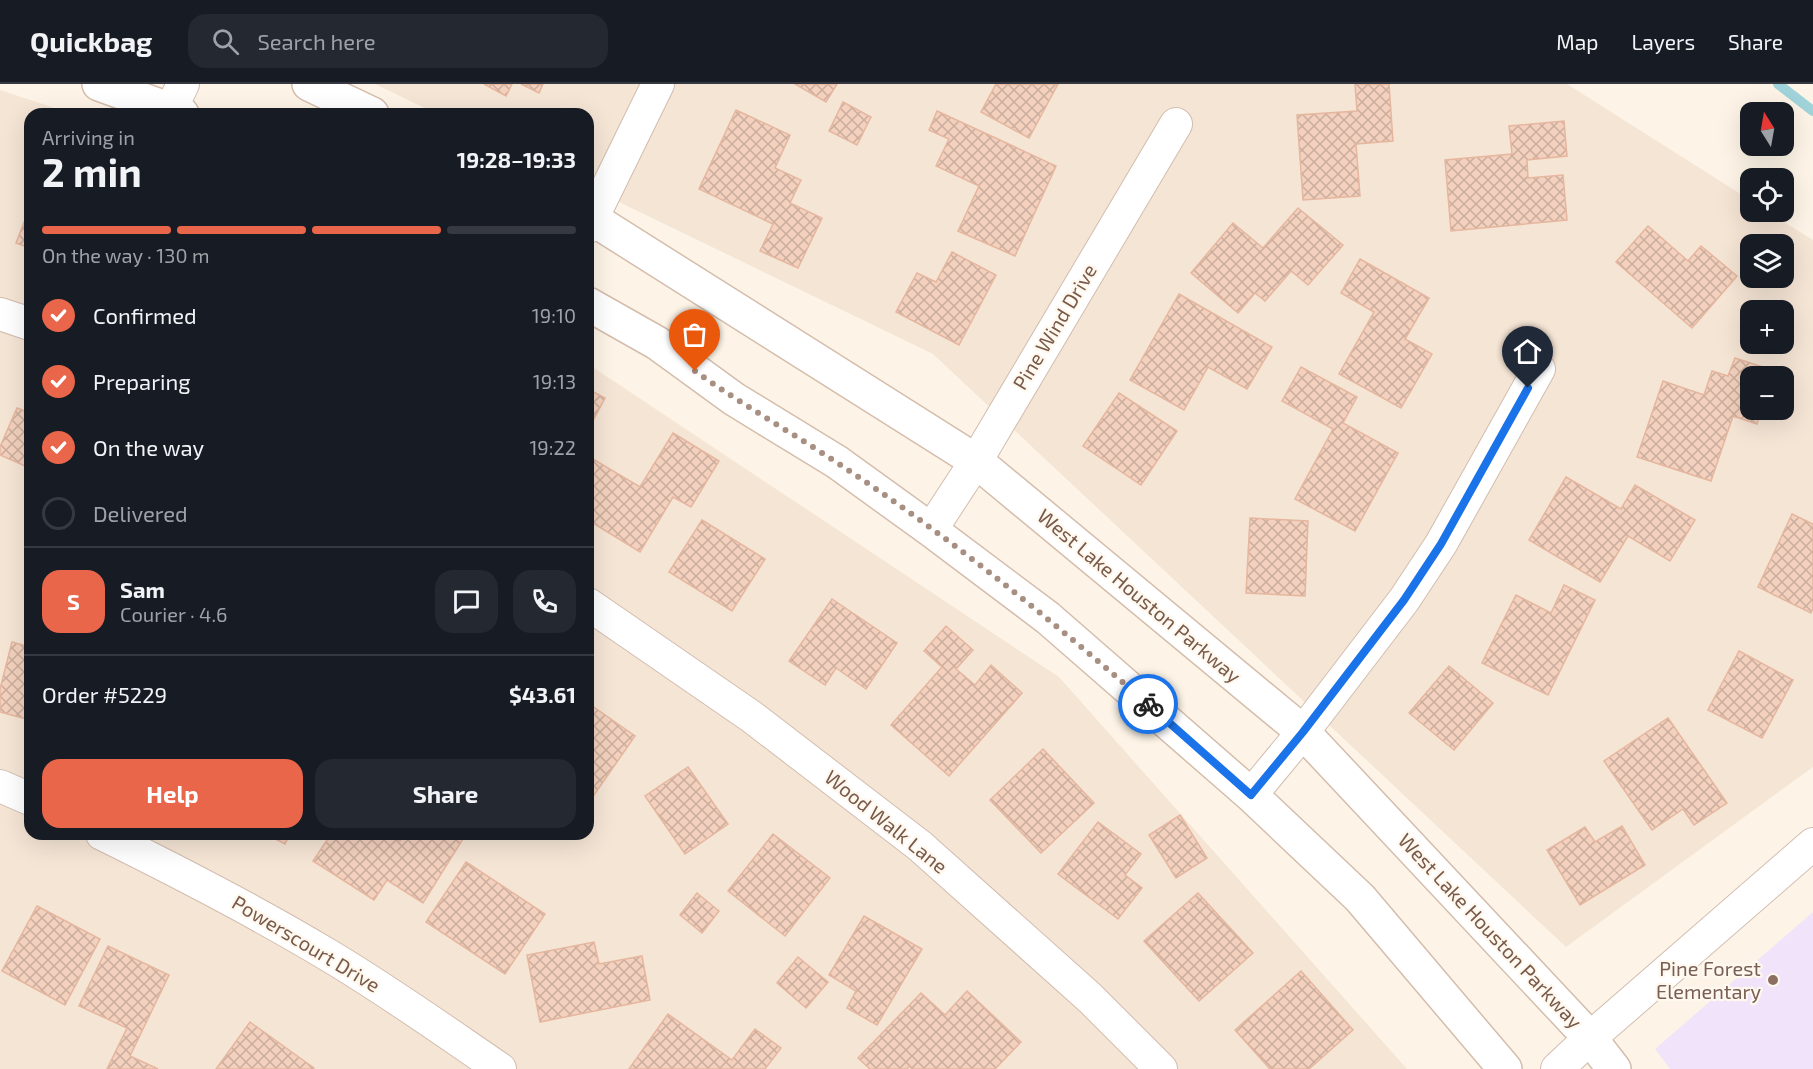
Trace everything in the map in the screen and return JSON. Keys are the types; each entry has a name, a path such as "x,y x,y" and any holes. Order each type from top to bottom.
{"main road":[{"path":"99,84 179,102"},
{"path":"309,84 359,108"},
{"name":"West Lake Houston Parkway","path":"594,223 976,461 1303,732 1590,1038 1614,1069"},
{"path":"594,307 657,343 734,399 837,462 1048,618 1251,795 1360,898 1505,1069"}],"street":[{"path":"594,213 658,84"},
{"name":"Pine Wind Drive","path":"931,530 976,461 1176,124"},
{"path":"0,314 24,322"},
{"path":"1251,795 1303,732 1404,600 1441,544 1539,369"},
{"name":"Wood Walk Lane","path":"594,608 752,717 920,846 1090,998 1161,1069"},
{"path":"0,786 24,796"},
{"name":"Powerscourt Drive","path":"114,840 198,881 328,955 421,1014 500,1069"},
{"path":"1557,1069 1813,844"}],"shaded area":[{"path":"375,84 1567,84 1740,194 1740,222 1784,222 1813,240 1813,767 1566,947 933,354 594,190 594,108 425,108"},
{"path":"0,90 55,108 24,108 24,840 594,840 594,368 1059,677 1407,1069 0,1069"},
{"name":"Pine Forest Elementary","path":"1813,912 1813,1069 1670,1069 1655,1049"}],"building":[{"path":"484,84 512,84 506,96"},
{"path":"521,84 543,84 539,93"},
{"path":"795,84 837,84 826,102"},
{"path":"996,84 1058,84 1029,138 981,112"},
{"path":"1355,84 1389,84 1393,141 1356,144 1360,196 1303,200 1297,115 1357,111"},
{"path":"843,102 871,117 857,145 829,131"},
{"path":"736,110 790,135 775,168 801,180 790,203 822,218 798,268 760,251 773,224 699,189"},
{"path":"937,111 1056,166 1015,256 958,231 979,186 936,166 949,139 929,130"},
{"path":"1564,121 1567,156 1527,160 1528,178 1563,175 1567,220 1451,231 1445,160 1512,154 1509,126"},
{"path":"1298,208 1343,245 1308,285 1291,271 1265,301 1255,293 1238,313 1191,273 1233,223 1263,248"},
{"path":"24,222 24,246 16,243"},
{"path":"1648,226 1688,261 1701,246 1737,276 1692,328 1616,262"},
{"path":"952,252 996,275 959,345 896,312 917,273 936,282"},
{"path":"1360,259 1429,298 1405,339 1432,354 1401,408 1339,374 1374,312 1341,293"},
{"path":"1179,294 1272,347 1247,389 1208,367 1184,410 1130,380"},
{"path":"1735,358 1760,366 1740,366 1740,418 1733,416 1711,481 1637,457 1663,381 1704,395 1712,371 1728,376"},
{"path":"1301,367 1357,397 1343,423 1398,453 1355,531 1295,499 1333,429 1282,401"},
{"path":"594,392 605,398 594,419"},
{"path":"1119,393 1177,431 1141,485 1083,446"},
{"path":"17,408 24,411 24,465 0,455 0,447"},
{"path":"1745,420 1758,420 1757,424"},
{"path":"673,433 719,461 691,507 673,497 640,552 594,524 594,460 640,487"},
{"path":"1566,477 1621,509 1635,485 1695,520 1670,561 1628,536 1600,582 1529,540"},
{"path":"1792,514 1813,524 1813,608 1811,613 1758,587"},
{"path":"1250,518 1308,521 1305,596 1246,593"},
{"path":"702,520 765,559 732,611 669,572"},
{"path":"1564,585 1595,600 1548,695 1482,663 1516,595 1551,613"},
{"path":"832,599 897,643 866,689 836,668 825,685 789,661"},
{"path":"946,626 973,650 956,669 975,685 991,665 1022,693 949,776 891,725 942,667 924,651"},
{"path":"12,642 24,645 24,718 0,712 0,689"},
{"path":"1739,651 1793,680 1762,738 1708,710"},
{"path":"1449,666 1493,703 1454,750 1409,713"},
{"path":"594,707 635,736 594,795"},
{"path":"1668,718 1727,803 1694,825 1683,809 1652,830 1604,761"},
{"path":"1043,749 1094,803 1041,853 990,800"},
{"path":"688,767 728,824 685,854 645,796"},
{"path":"1180,815 1207,858 1176,878 1149,835"},
{"path":"1098,822 1141,854 1125,875 1142,888 1118,919 1058,874"},
{"path":"1622,826 1645,865 1580,905 1547,850 1585,827 1595,842"},
{"path":"773,834 830,878 785,936 728,891"},
{"path":"327,840 462,840 423,903 387,880 374,900 313,861"},
{"path":"466,862 545,914 505,974 426,922"},
{"path":"697,893 719,911 702,933 680,915"},
{"path":"1198,893 1253,953 1199,1001 1144,941"},
{"path":"37,906 100,939 65,1005 2,971"},
{"path":"864,916 922,949 877,1025 847,1008 856,991 829,975"},
{"path":"594,942 599,964 642,956 650,1000 540,1022 527,955"},
{"path":"108,946 169,975 130,1056 158,1069 107,1069 127,1028 79,1006"},
{"path":"798,957 828,982 806,1008 777,983"},
{"path":"1301,971 1353,1030 1309,1069 1270,1069 1235,1030"},
{"path":"967,991 1021,1042 995,1069 912,1069 909,1066 907,1069 870,1069 858,1058 921,993 945,1015"},
{"path":"668,1014 732,1060 755,1029 781,1048 765,1069 629,1069"},
{"path":"250,1022 314,1068 216,1069"}],"waterway":[{"path":"1778,84 1813,111"}],"way so far":[{"path":"695,371 734,399 837,462 931,530 1048,618 1148,704"}],"place":[{"name":"Pine Forest Elementary","path":"1773,980"}],"route":[{"path":"1148,704 1251,795 1303,732 1404,600 1441,544 1528,388"}]}
